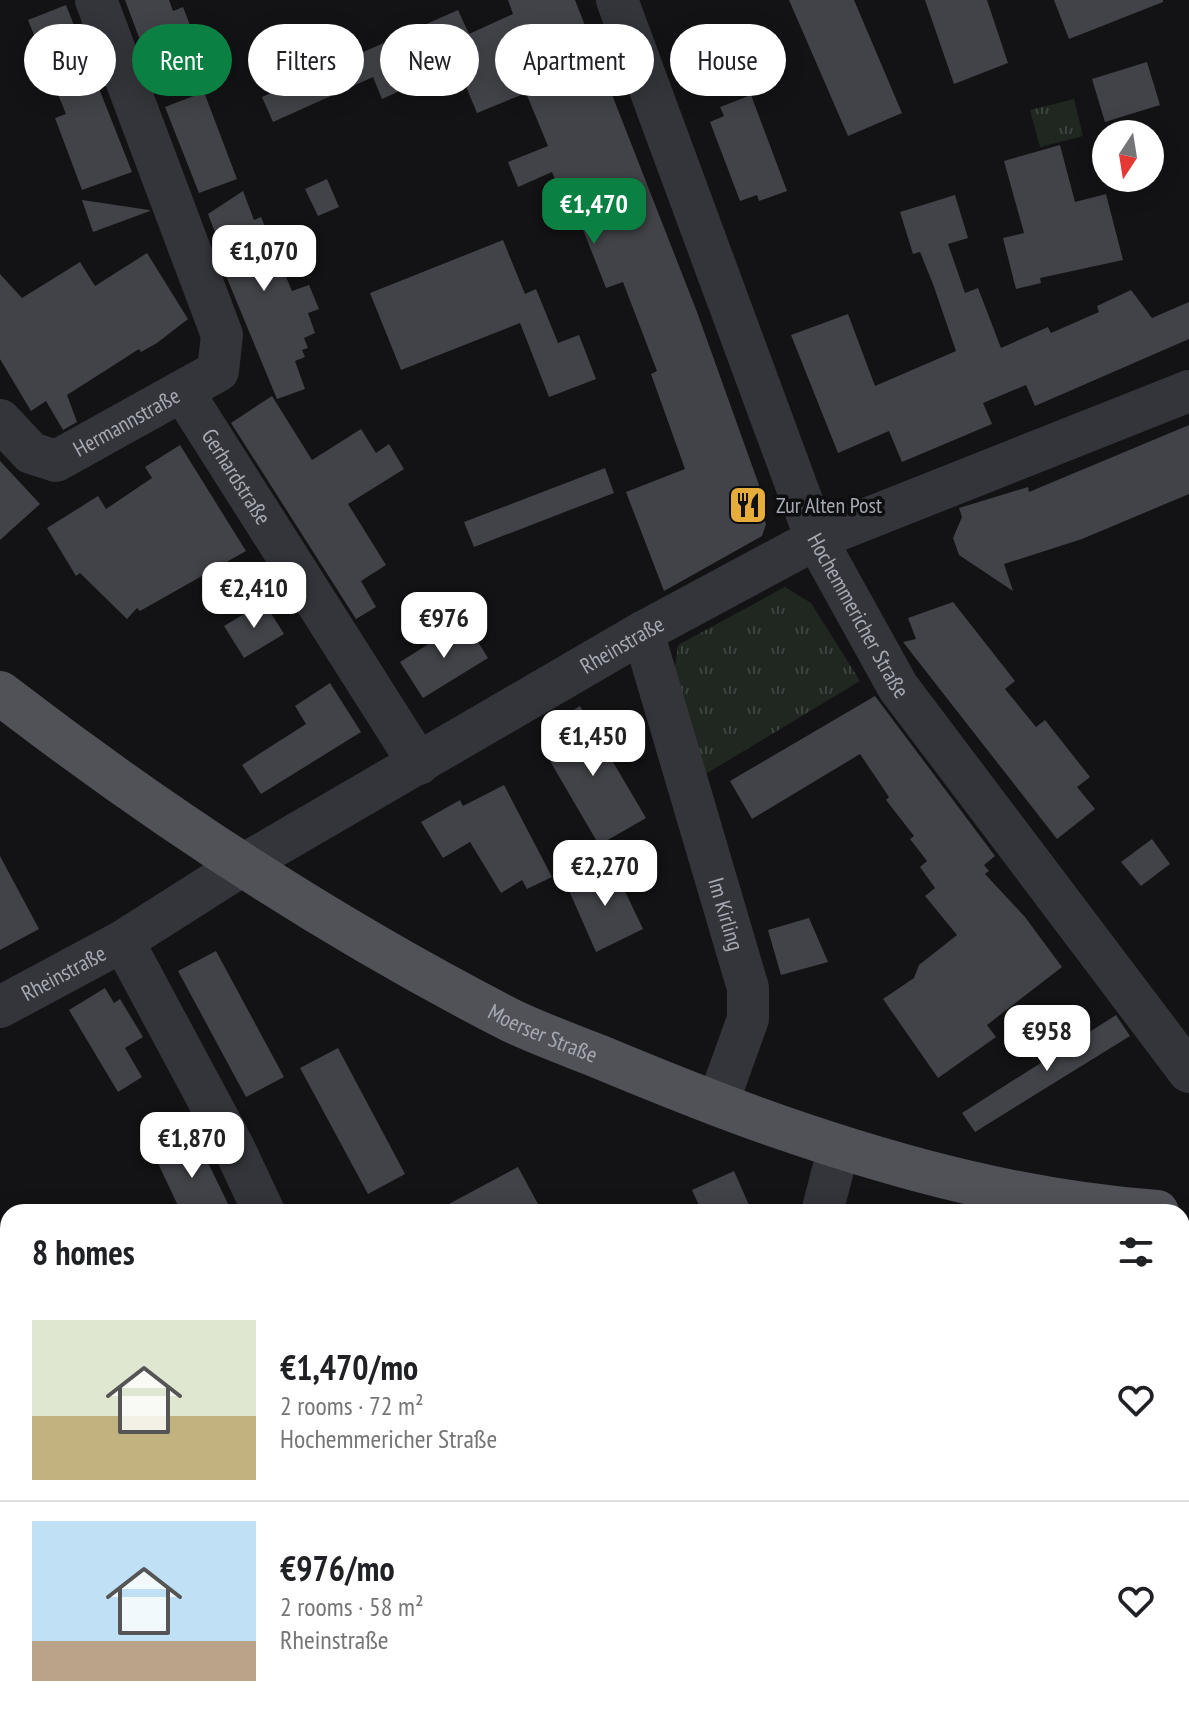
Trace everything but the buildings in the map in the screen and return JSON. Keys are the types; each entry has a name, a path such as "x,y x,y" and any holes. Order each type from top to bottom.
{"main road":[{"name":"Moerser Straße","path":"0,693 95,766 241,866 306,907 513,1021 717,1105 839,1147 962,1183 1039,1199 1084,1204"}],"street":[{"path":"96,0 222,335 201,382"},
{"name":"Hochemmericher Straße","path":"617,0 816,539 898,687 1189,1072"},
{"name":"Hermannstraße","path":"0,420 31,453 56,461 201,382"},
{"name":"Gerhardstraße","path":"201,382 419,764"},
{"name":"Rheinstraße","path":"0,1007 123,941 241,866 643,632 816,539 1189,391"},
{"name":"Im Kirling","path":"643,632 748,988 748,1019 717,1105"},
{"path":"123,941 234,1148 260,1204"},
{"path":"824,1204 839,1147"}],"green space":[{"path":"1074,99 1083,136 1040,147 1030,110"},
{"path":"785,587 811,603 860,681 699,778 673,681 678,645"}],"place":[{"name":"Zur Alten Post","path":"748,505"}]}
